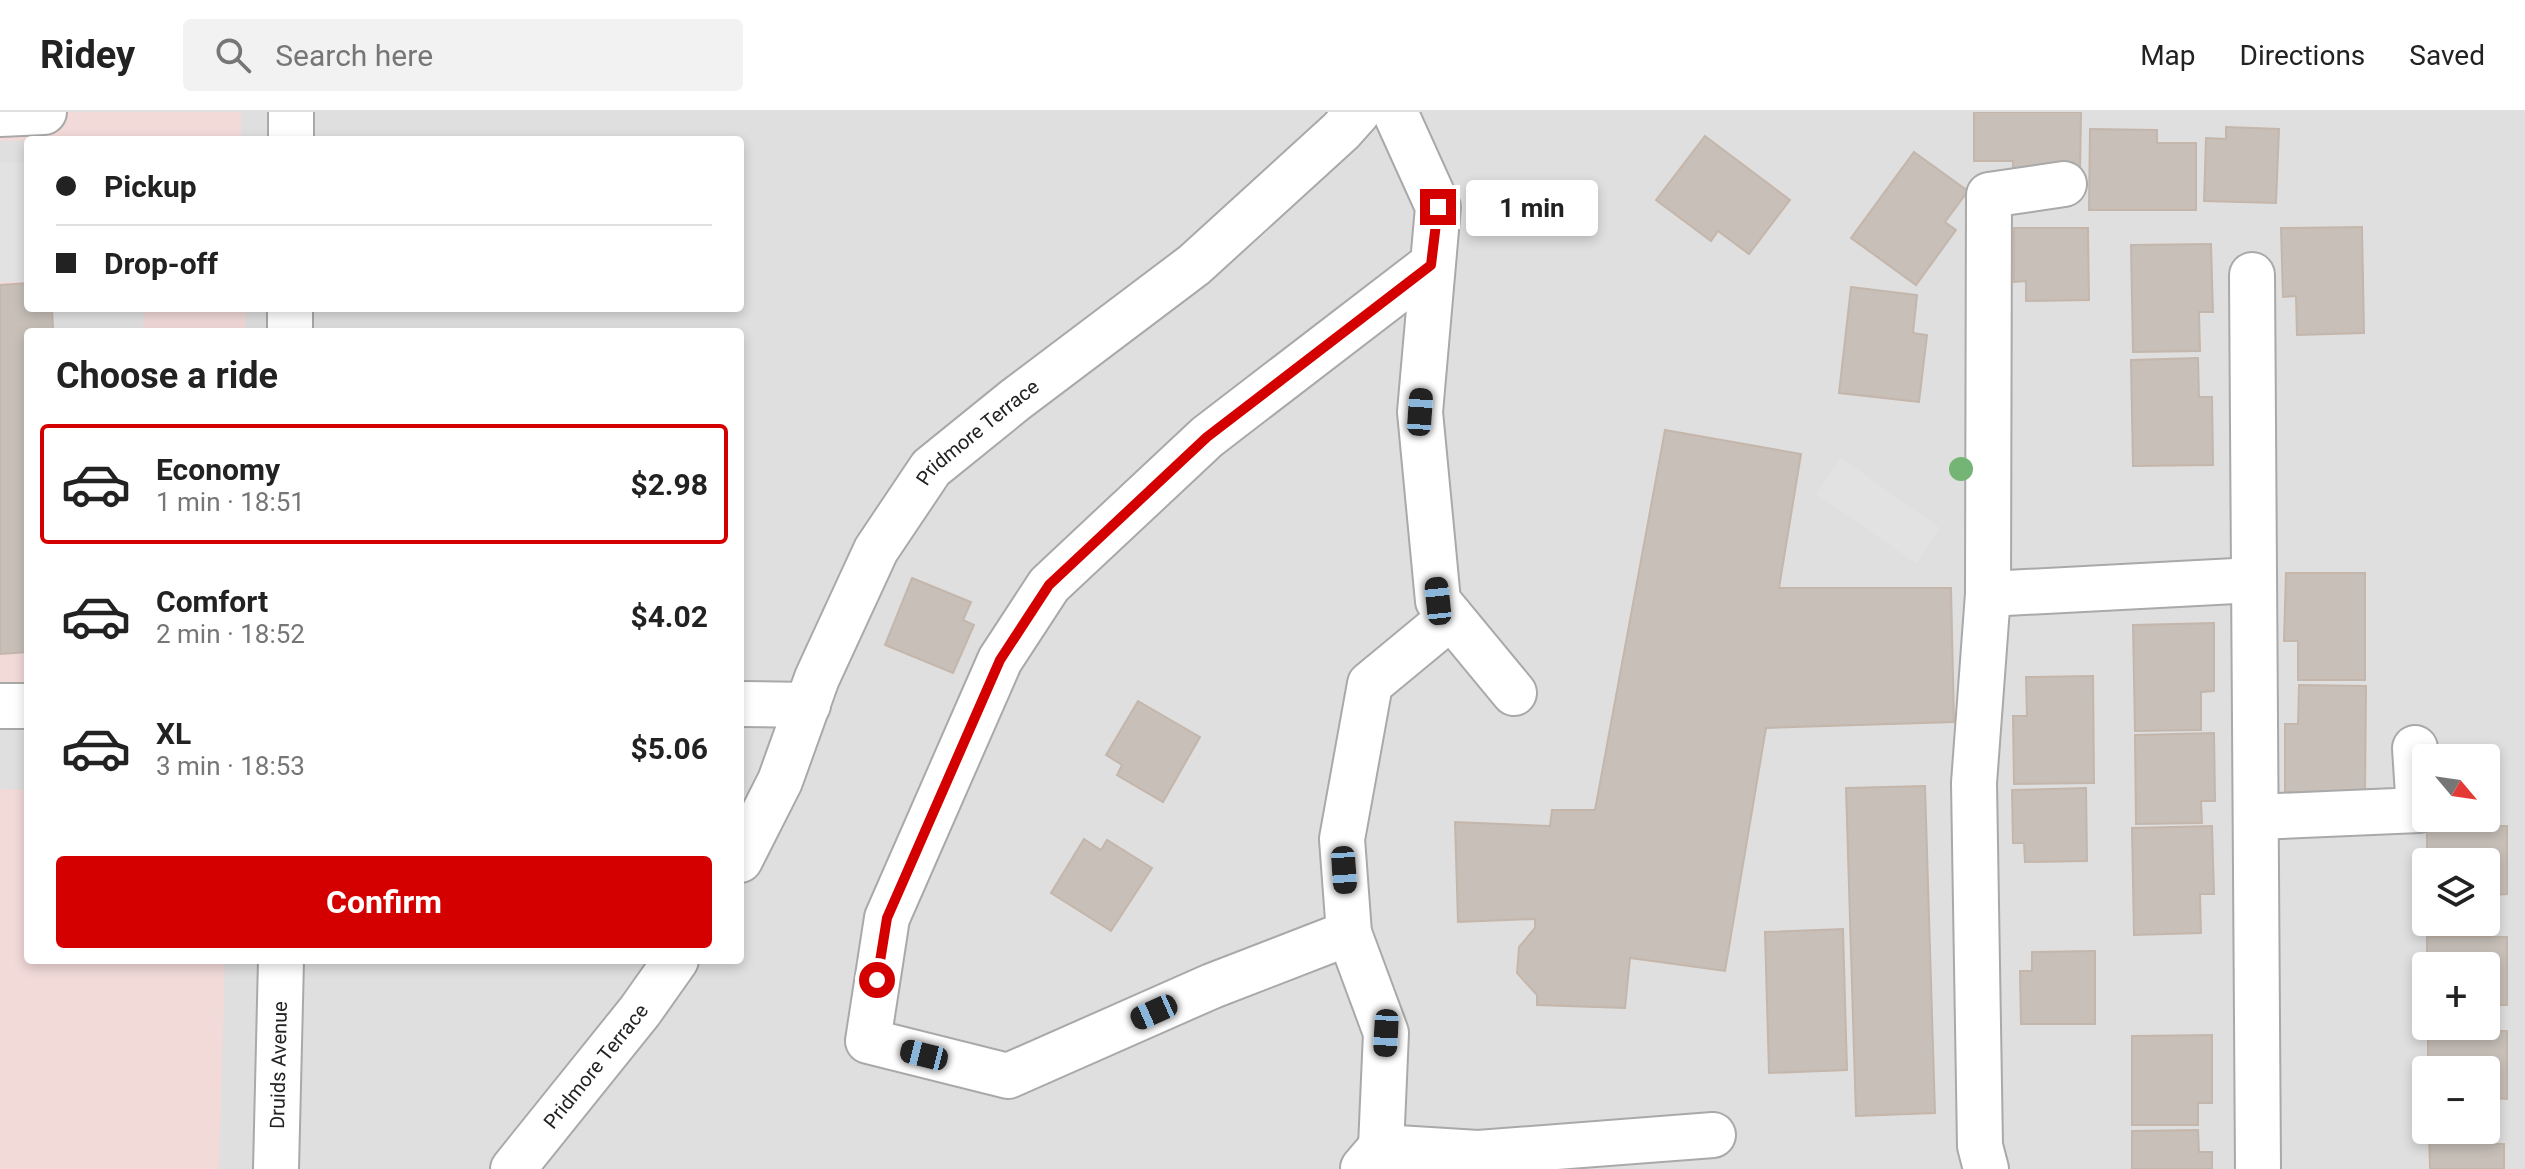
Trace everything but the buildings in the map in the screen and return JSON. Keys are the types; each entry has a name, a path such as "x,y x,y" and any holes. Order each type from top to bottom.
{"street":[{"path":"0,114 44,112"},
{"path":"291,112 291,136"},
{"name":"Pridmore Terrace","path":"744,852 780,781 817,678 876,550 931,468 1015,400 1194,265 1358,112"},
{"path":"1395,112 1438,207 1420,412 1438,601 1514,693"},
{"path":"1986,1169 1980,1146 1974,783 1988,594 1989,195 2064,184"},
{"path":"1349,933 1212,986 1008,1076 868,1041 887,918 1000,660 1049,585 1207,437 1431,265"},
{"path":"2252,275 2258,1169"},
{"path":"1988,594 2254,580"},
{"path":"1451,617 1370,684 1342,839 1349,933 1386,1033 1372,1158 1478,1161 1713,1135"},
{"path":"744,704 808,705"},
{"path":"0,706 24,706"},
{"path":"2256,817 2412,810"},
{"name":"Druids Avenue","path":"276,1169 281,964"},
{"name":"Pridmore Terrace","path":"513,1169 640,1011 673,964"}],"shaded area":[{"path":"0,112 2525,112 2525,1169 0,1169"},
{"path":"0,112 241,112 241,136 24,136 24,141 0,141"},
{"path":"0,163 24,163 24,282 0,282"},
{"path":"24,234 24,312 246,312 245,328 24,328 24,700 0,700 0,235"},
{"path":"50,312 144,312 143,328 49,328"},
{"path":"1841,458 1940,528 1917,564 1816,494"},
{"path":"0,789 24,790 24,964 225,964 219,1169 0,1169"}],"route":[{"path":"877,980 887,918 1000,660 1049,585 1207,437 1431,265 1438,207"}]}
